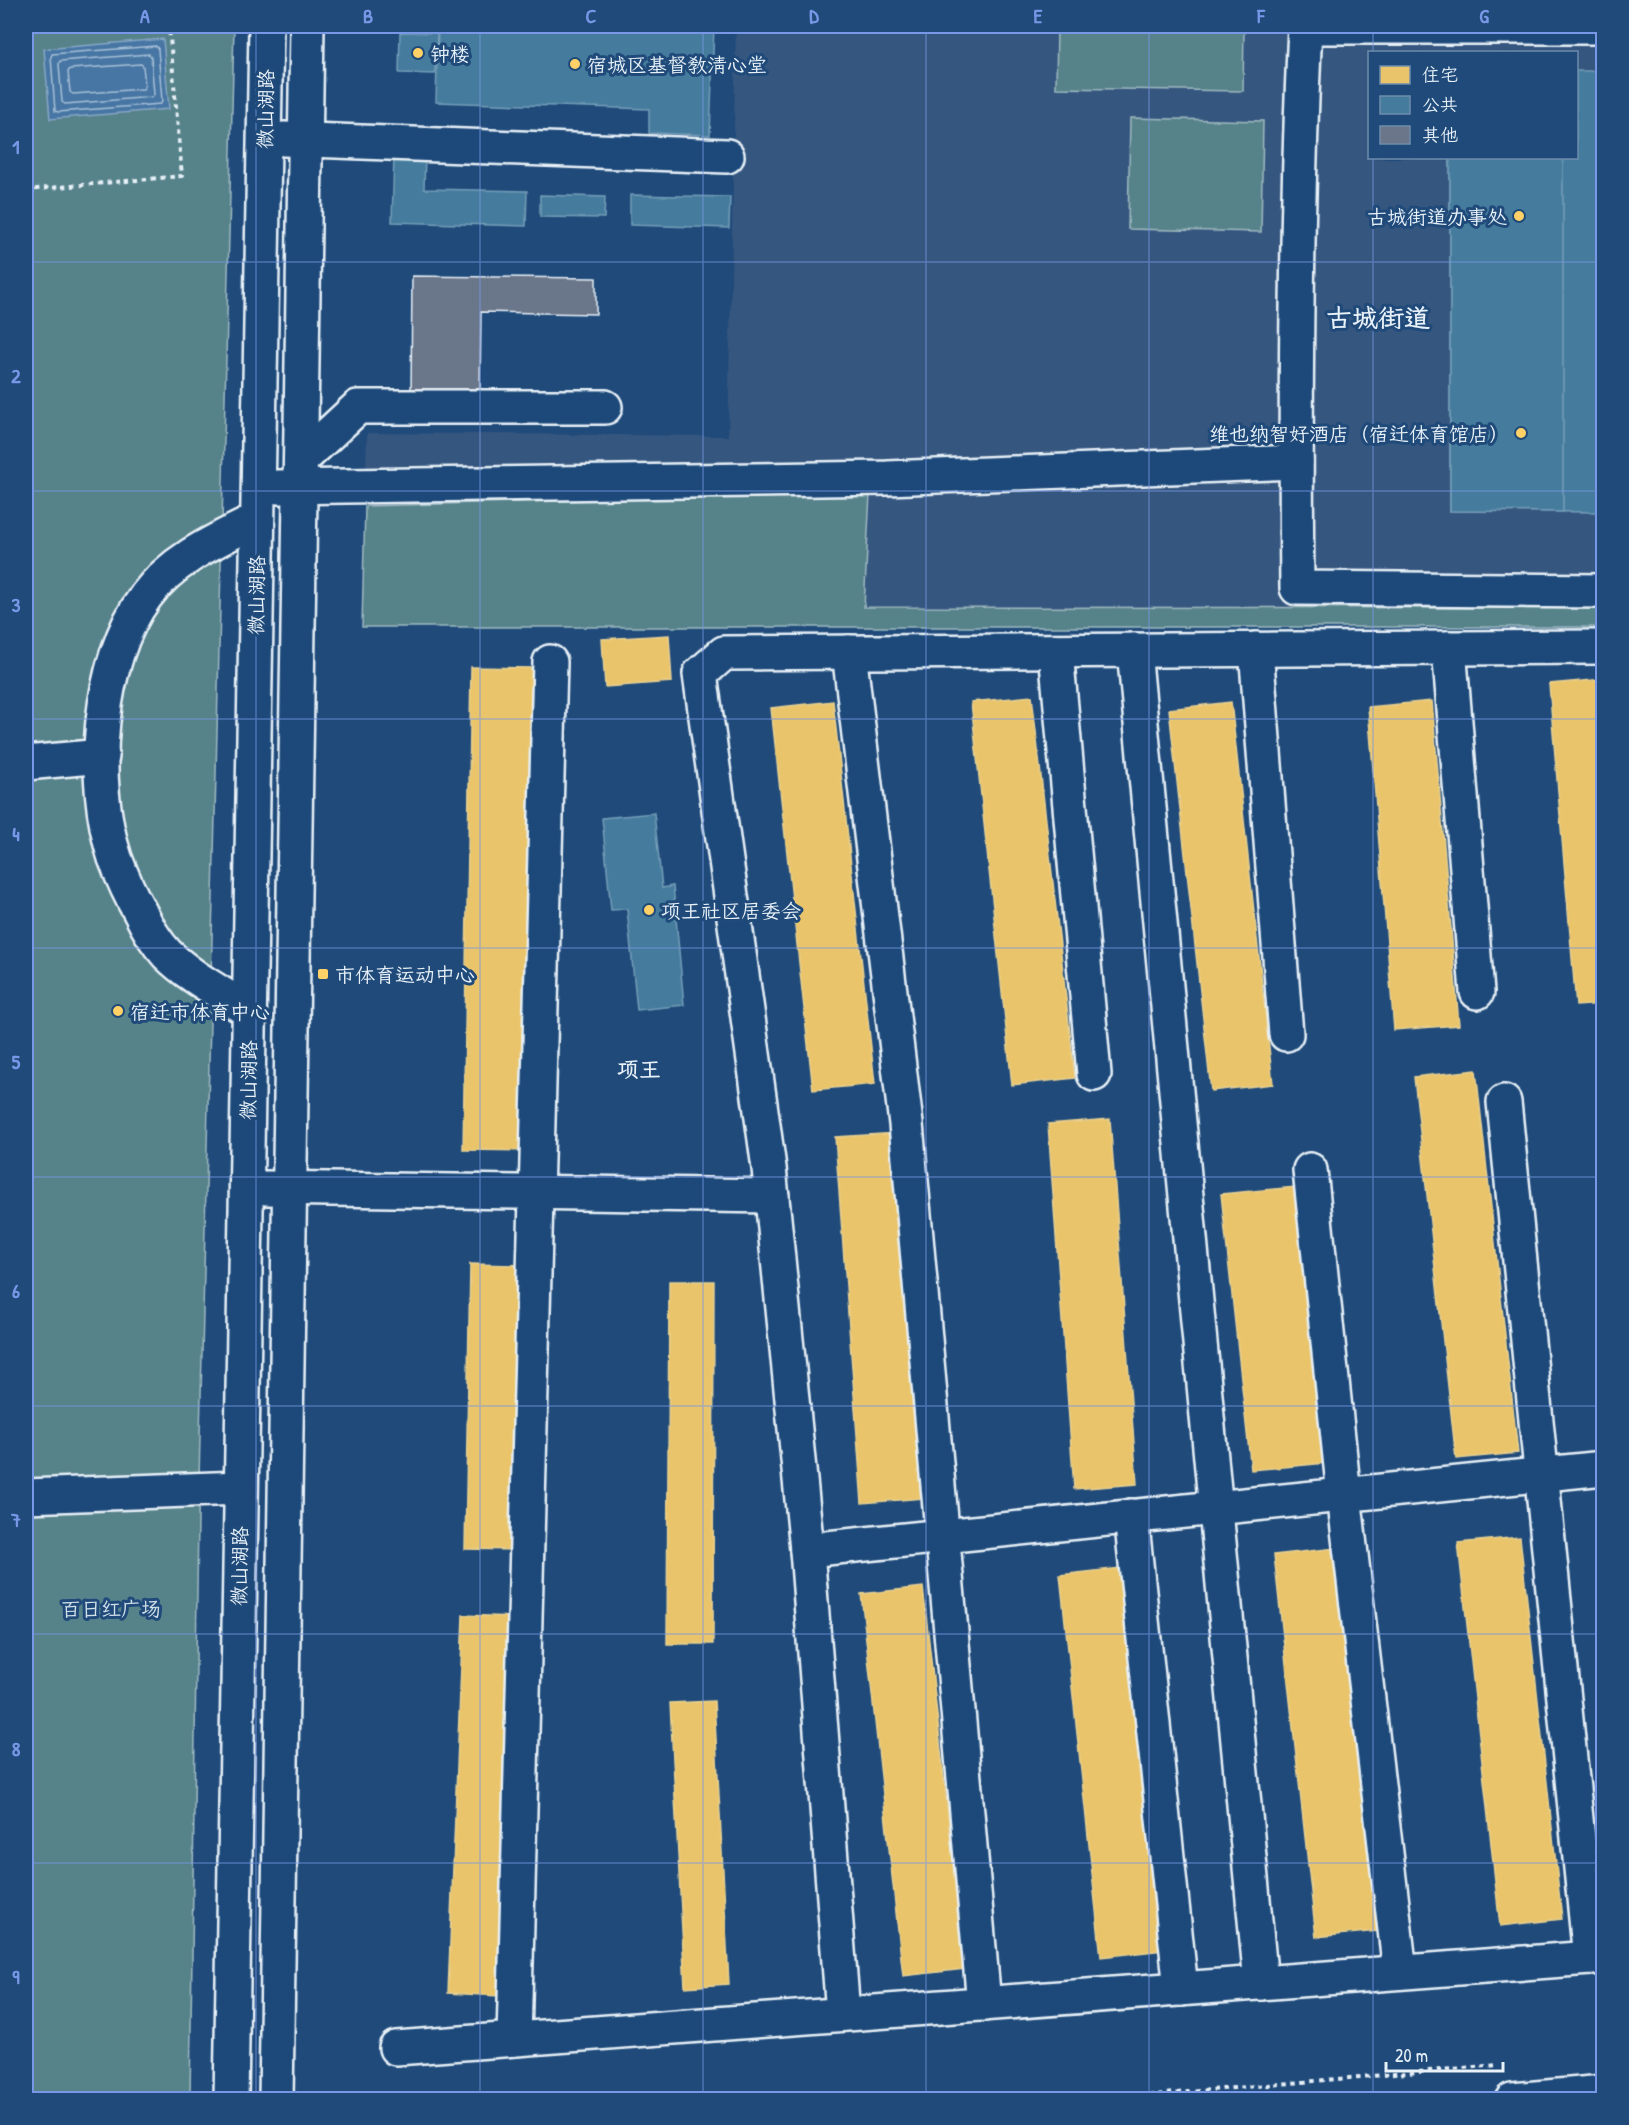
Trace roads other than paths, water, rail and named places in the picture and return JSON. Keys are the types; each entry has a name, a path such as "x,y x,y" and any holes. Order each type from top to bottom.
{"street":[{"name":"微山湖路","path":"231,2100 266,26"},
{"name":"微山湖路","path":"276,2100 307,26"},
{"path":"1604,27 1305,27 1301,121 1296,462 1297,588 1604,591"},
{"path":"264,138 727,156"},
{"path":"300,473 358,407 605,407"},
{"path":"258,488 300,473 887,478 1296,462"},
{"path":"249,1011 185,969 167,953 151,933 127,889 115,857 104,804 102,756 104,719 110,684 128,624 147,595 185,558 204,546 258,520"},
{"path":"843,2014 807,1550 772,1196 700,674 724,653 1604,647"},
{"path":"1449,648 1477,992"},
{"path":"1256,649 1286,1034"},
{"path":"1134,650 1261,1983"},
{"path":"1056,651 1094,1074"},
{"path":"849,652 906,1124 984,2004"},
{"path":"514,2039 550,662"},
{"path":"26,763 102,756"},
{"path":"396,2048 1597,1957 1541,1475 1504,1102"},
{"path":"1310,1170 1344,1495 1400,1972"},
{"path":"246,1188 772,1196"},
{"path":"807,1550 1604,1468"},
{"path":"26,1496 241,1488"},
{"path":"1131,1516 1181,1989"},
{"path":"1512,2100 1604,2092"}],"water":[{"path":"163,39 169,109 50,119 44,49"}],"place":[{"name":"钟楼","path":"418,53"},
{"name":"宿城区基督教清心堂","path":"575,64"},
{"name":"古城街道办事处","path":"1519,216"},
{"name":"维也纳智好酒店（宿迁体育馆店）","path":"1521,433"},
{"name":"项王社区居委会","path":"649,910"},
{"name":"市体育运动中心","path":"323,974"},
{"name":"宿迁市体育中心","path":"118,1011"}],"district":[{"name":"古城街道","path":"1378,317"},
{"name":"项王","path":"639,1069"}],"park label":[{"name":"百日红广场","path":"111,1608"}]}
